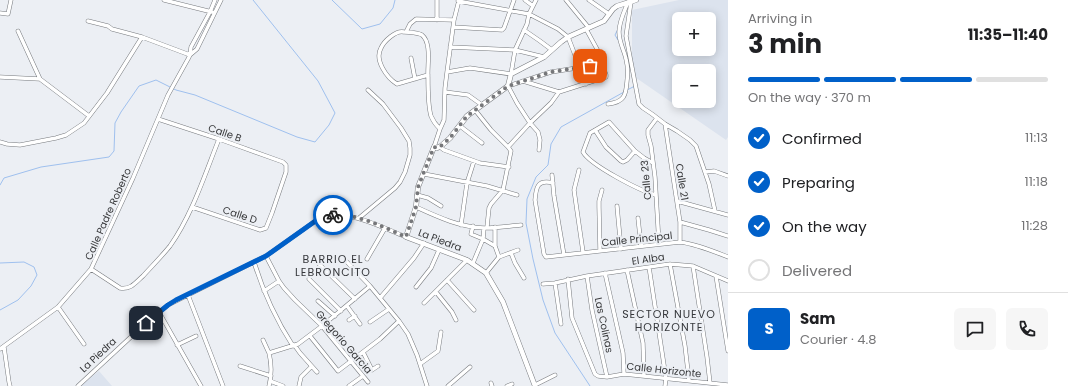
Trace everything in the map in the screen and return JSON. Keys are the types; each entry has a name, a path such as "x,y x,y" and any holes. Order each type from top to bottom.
{"street":[{"path":"0,13 8,14 11,0"},
{"path":"164,0 215,13"},
{"path":"183,0 184,5"},
{"path":"190,55 191,47 215,0"},
{"path":"190,55 197,49 221,0"},
{"path":"437,0 437,20"},
{"path":"453,27 502,30 514,1 508,0"},
{"path":"525,0 533,6"},
{"path":"536,0 515,50 508,86 516,103 540,136 539,150"},
{"path":"522,81 559,92 606,77 603,64 588,29 566,0"},
{"path":"589,0 609,14"},
{"path":"447,72 470,68 511,74 544,57 568,37 604,21 613,9 636,0"},
{"path":"406,237 416,207 418,187 444,120 447,72 458,1 529,14 558,29 568,37 575,55 577,68 586,84"},
{"path":"608,104 620,101 626,93 628,72 619,32 620,22 629,2"},
{"path":"629,2 626,36 639,104 665,124 690,140 696,146 706,172 715,212"},
{"path":"406,32 410,24 416,19 454,20"},
{"path":"88,20 108,26 112,29 142,37 190,55"},
{"path":"524,30 552,50"},
{"path":"18,31 40,79 89,116"},
{"path":"428,76 397,84 392,81 383,69 380,59 380,50 385,42 397,32 403,31 421,35 425,39 428,49 428,76 428,91 431,115 435,124 440,129"},
{"path":"0,142 20,145 61,137 84,123 107,93 142,37"},
{"path":"450,47 515,50 544,57"},
{"name":"Calle Padre Roberto","path":"2,348 58,307 92,269 168,96 190,55"},
{"path":"411,58 415,79"},
{"path":"440,147 450,138 467,116 508,86 551,72 603,64"},
{"path":"0,77 40,79"},
{"path":"359,218 385,197 400,182 408,161 410,148 409,141 401,128 383,104 368,90"},
{"path":"445,92 468,95 482,105"},
{"path":"508,147 559,92"},
{"path":"473,263 483,239 489,208 503,190 509,167 511,151 475,110"},
{"name":"Calle 23","path":"657,118 648,130 648,135 653,163 659,244"},
{"name":"Calle B","path":"158,119 219,139 283,162 286,165"},
{"path":"653,163 635,151 609,122 590,133 583,152 585,156 602,169 656,196"},
{"name":"Calle 21","path":"665,124 680,222 680,242"},
{"path":"460,126 482,143"},
{"path":"595,130 606,147 621,161 624,162 627,160 635,151"},
{"path":"92,269 120,288 124,289 131,287 152,267 169,247 192,207 219,139"},
{"path":"434,147 440,147 444,150 480,163 509,167"},
{"path":"461,225 467,182 474,161"},
{"name":"Calle D","path":"192,207 260,230 266,228 286,172 286,165"},
{"path":"579,170 574,190 583,252"},
{"path":"706,172 714,171 728,176"},
{"path":"424,174 487,186 517,195"},
{"path":"552,175 564,255"},
{"name":"Calle Principal","path":"552,183 540,183 537,188 535,200 544,254 546,257 680,242 728,257"},
{"path":"600,251 599,201 602,190"},
{"path":"417,195 428,198 441,206"},
{"path":"677,201 728,215"},
{"path":"617,206 621,249"},
{"path":"416,207 442,220 461,225 486,228 521,225"},
{"name":"La Piedra","path":"78,386 168,305 266,256 321,217 328,215 359,218 467,260 486,273 503,302 535,385"},
{"path":"638,218 641,246"},
{"path":"680,222 728,236"},
{"path":"472,226 471,234 495,246"},
{"path":"495,227 495,246 499,257"},
{"path":"367,259 385,228"},
{"path":"380,298 424,244"},
{"path":"416,286 431,268 440,250"},
{"path":"486,273 499,257 518,250"},
{"path":"511,253 524,278"},
{"name":"Gregorio Garcia","path":"266,256 279,282 294,300 322,326 368,382"},
{"path":"424,303 467,260"},
{"path":"346,261 370,286 399,321 411,339 428,386"},
{"path":"254,262 264,291 283,330 294,346 317,372"},
{"path":"318,263 355,299"},
{"path":"670,264 685,346 689,380"},
{"name":"El Alba","path":"543,284 605,273 670,264 693,266 728,281"},
{"path":"693,266 710,383"},
{"path":"649,267 666,378 665,386"},
{"path":"627,270 643,343 644,376"},
{"path":"605,273 623,353 624,374"},
{"name":"Las Colinas","path":"587,276 592,310 607,377"},
{"path":"716,276 728,351"},
{"path":"309,279 341,310"},
{"name":"Calle Horizonte","path":"568,279 572,318 595,374 598,376 607,377 624,374 728,385"},
{"path":"447,280 474,310"},
{"path":"264,291 279,282"},
{"path":"555,283 561,324"},
{"path":"269,353 294,346 310,336 370,286"},
{"path":"436,292 452,312 456,320"},
{"path":"188,295 223,386"},
{"path":"318,301 335,316"},
{"path":"347,306 360,324"},
{"path":"58,307 84,344"},
{"path":"370,322 389,309"},
{"path":"159,312 201,386"},
{"path":"349,320 355,316"},
{"path":"310,336 339,371 380,339 399,321"},
{"path":"420,364 438,351 441,332"},
{"path":"177,345 196,336"},
{"path":"263,340 269,353 271,364 269,386"},
{"path":"2,348 10,386"},
{"path":"363,352 372,370 378,366"},
{"path":"240,366 271,376"},
{"path":"299,386 302,376 312,367"},
{"path":"448,386 470,367"},
{"path":"535,385 555,374"},
{"path":"348,386 363,376"},
{"path":"270,381 282,386"},
{"path":"507,386 512,384"}],"shaded area":[{"path":"679,0 728,0 728,137 726,140 680,108 716,108 716,64 672,64 672,103 632,75 632,10"},
{"path":"99,371 112,386 79,386"}],"waterway":[{"path":"0,185 4,178 41,167 109,157 114,151 115,123 121,112 139,86 156,80 176,90 195,95 297,137 315,142 329,125 335,113 318,81 253,0"},
{"path":"332,0 362,29 380,24 393,8 395,0"},
{"path":"618,29 615,35 618,40"},
{"path":"627,90 635,86"},
{"path":"590,386 555,333 543,300 526,223 527,199 536,177 548,165 551,144 561,127 624,92"},
{"path":"0,263 24,262 34,267 37,275 31,286 18,300 0,310"}],"way so far":[{"path":"333,215 359,218 406,237 416,207 418,187 434,147 437,148 441,146 450,138 467,116 508,86 551,72 590,66"}],"district":[{"name":"BARRIO EL LEBRONCITO","path":"333,265"},
{"name":"SECTOR NUEVO HORIZONTE","path":"669,320"}],"route":[{"path":"146,323 176,300 266,256 313,221 324,216 333,215"}]}
